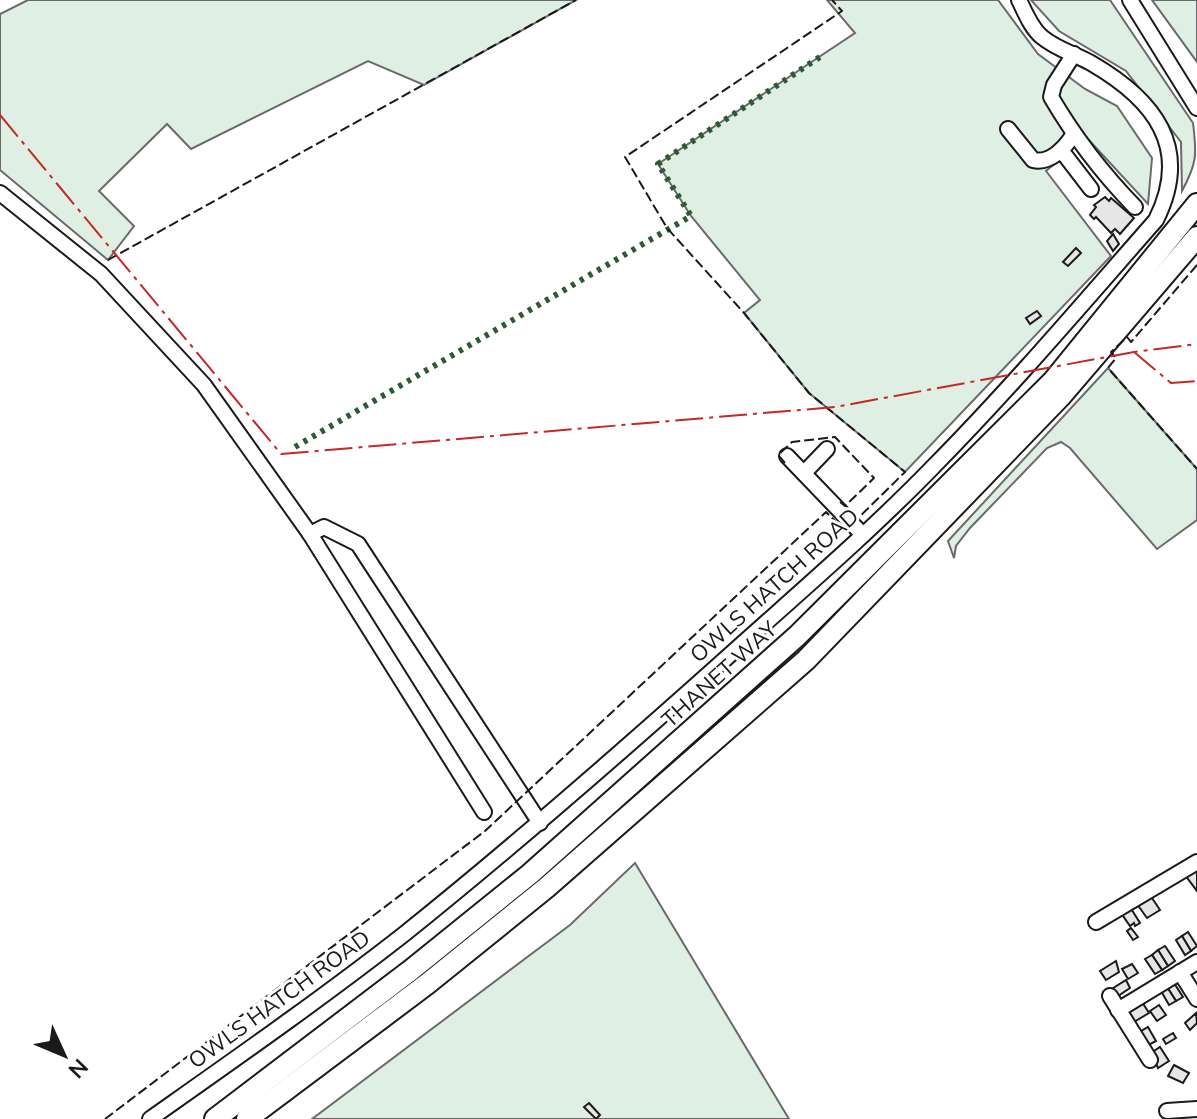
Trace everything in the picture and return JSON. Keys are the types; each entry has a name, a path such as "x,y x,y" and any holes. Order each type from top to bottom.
{"highway":[{"name":"THANET WAY","path":"215,1119 411,970 530,874 797,636 1053,381 1197,204"},
{"name":"THANET WAY","path":"247,1119 427,984 546,888 806,660 1061,396 1197,237"}],"street":[{"name":"OWLS HATCH ROAD","path":"150,1119 388,946 540,823 863,535 932,469 1156,220 1170,187 1171,162 1168,140 1157,121 1115,78 1039,34 1019,0"},
{"path":"1130,0 1197,108"},
{"path":"1074,54 1054,85 1051,97 1073,135 1104,175 1135,207"},
{"path":"1008,129 1037,162 1061,150 1073,135"},
{"path":"1061,150 1091,189"},
{"path":"0,193 101,274 204,385 310,534 484,812"},
{"path":"804,473 827,449"},
{"path":"787,456 863,535"},
{"path":"310,534 324,527 358,544 540,823"},
{"path":"1096,922 1197,862"},
{"path":"1118,1010 1197,962"},
{"path":"1180,972 1197,999"},
{"path":"1110,996 1150,1060"},
{"path":"1167,1111 1197,1109"}],"green space":[{"path":"28,0 576,0 424,85 368,61 191,149 167,124 99,191 134,226 108,260 0,170 0,14"},
{"path":"827,0 998,0 1038,54 1085,89 1117,106 1152,158 1148,204 1086,137 1046,171 1111,256 905,472 809,393 744,313 760,300 691,216 658,164 855,33"},
{"path":"1031,0 1110,0 1193,123 1195,158 1182,191 1181,142 1126,71 1059,31"},
{"path":"1152,0 1197,0 1197,62"},
{"path":"1108,368 1197,469 1197,520 1157,549 1070,448 1061,442 1047,448 970,528 956,546 954,558 948,541"},
{"path":"635,863 789,1119 312,1119 570,925"}],"building":[{"path":"1105,197 1109,201 1111,198 1134,218 1120,234 1115,229 1111,233 1090,215 1096,207 1094,205"},
{"path":"1113,234 1119,244 1113,251 1107,241"},
{"path":"1076,248 1081,253 1068,266 1063,262"},
{"path":"1037,311 1041,316 1030,324 1026,318"},
{"path":"1197,868 1197,891 1185,875"},
{"path":"1150,895 1160,910 1147,918 1137,904"},
{"path":"1130,907 1140,923 1135,926 1134,923 1130,926 1121,913"},
{"path":"1131,928 1138,937 1133,940 1127,931"},
{"path":"1188,932 1197,946 1191,951 1182,936"},
{"path":"1182,936 1191,951 1185,955 1176,940"},
{"path":"1165,946 1175,961 1168,966 1158,950"},
{"path":"1158,950 1168,966 1162,970 1152,955"},
{"path":"1152,955 1162,970 1155,974 1145,959"},
{"path":"1116,961 1119,972 1106,980 1100,971"},
{"path":"1132,964 1138,973 1128,979 1122,969"},
{"path":"1126,980 1130,988 1115,998 1110,990"},
{"path":"1174,983 1183,997 1176,1001 1167,987"},
{"path":"1167,987 1176,1001 1169,1005 1161,991"},
{"path":"1142,1002 1149,1013 1134,1022 1127,1011"},
{"path":"1159,1005 1166,1015 1157,1021 1150,1011"},
{"path":"1196,1013 1197,1023 1190,1030 1185,1023"},
{"path":"1148,1027 1156,1041 1145,1047 1138,1033"},
{"path":"1173,1033 1176,1038 1166,1044 1163,1039"},
{"path":"1160,1047 1169,1061 1158,1068 1151,1053"},
{"path":"1174,1065 1189,1073 1183,1083 1168,1076"},
{"path":"589,1103 600,1115 596,1119 584,1107"}],"hedge":[{"path":"295,447 691,216 658,164 823,55"}],"fence":[{"path":"108,260 576,0"},
{"path":"105,1119 485,831 826,512 845,531 905,472 809,393 744,313 667,228 625,157 842,11 832,0"},
{"path":"1197,265 1131,342 1127,337 1111,352 1116,358 1108,368 1197,469"},
{"path":"785,463 778,455 792,442 835,437 874,478 845,506 840,502"}],"power":[{"path":"0,115 281,454 835,407 1134,352 1197,344"},
{"path":"1134,352 1171,383 1197,381"}]}
